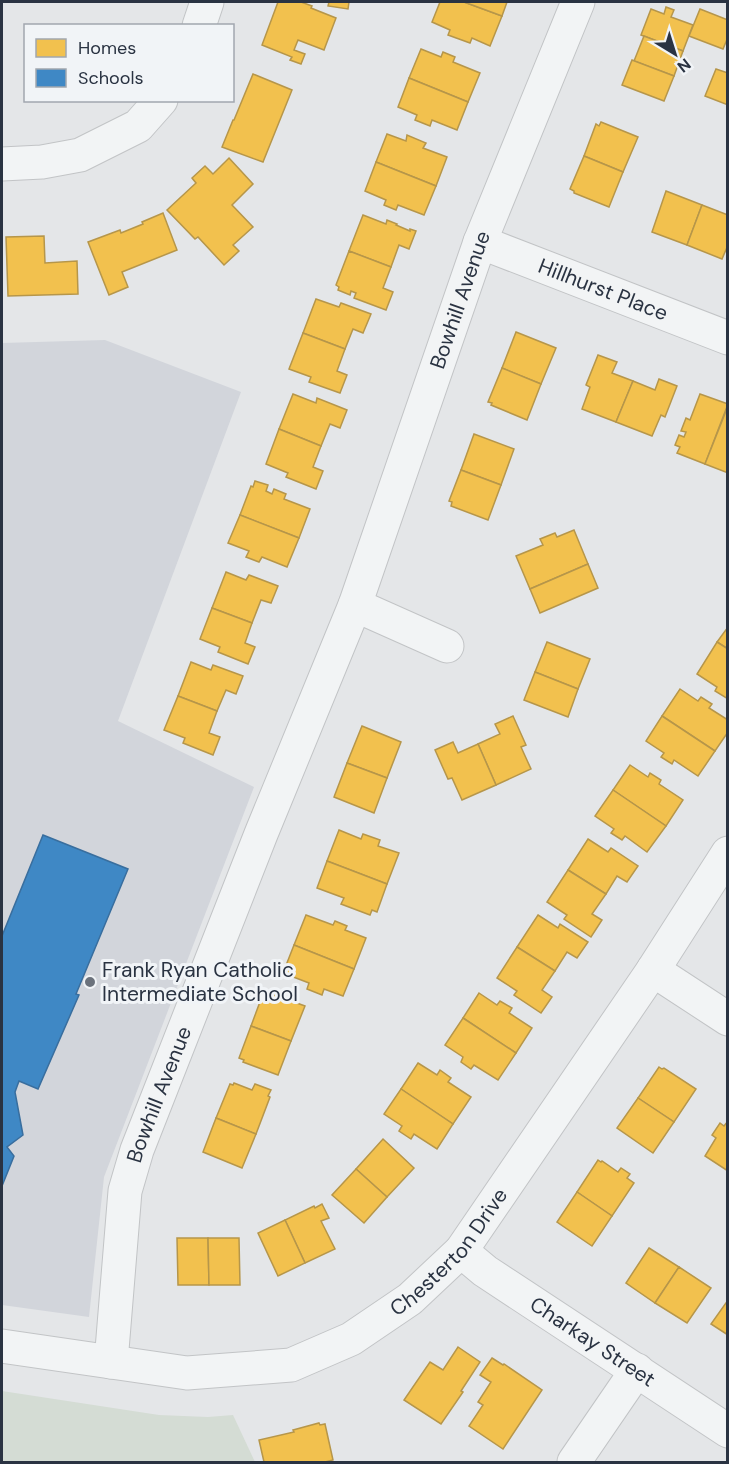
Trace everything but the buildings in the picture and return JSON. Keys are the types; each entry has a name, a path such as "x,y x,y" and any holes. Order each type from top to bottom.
{"street":[{"path":"200,24 207,2"},
{"name":"Bowhill Avenue","path":"111,1362 125,1191 137,1150 261,834 355,605 480,242 578,2"},
{"path":"2,164 42,162 80,155 138,126 159,102"},
{"name":"Hillhurst Place","path":"480,242 728,338"},
{"path":"355,605 447,646"},
{"name":"Chesterton Drive","path":"2,1346 187,1373 291,1365 351,1339 371,1326 410,1299 461,1251 653,970 728,853"},
{"path":"653,970 728,1019"},
{"name":"Charkay Street","path":"461,1251 485,1271 728,1431"},
{"path":"574,1462 637,1370"}],"shaded area":[{"name":"Frank Ryan Catholic Intermediate School","path":"105,340 241,392 118,721 254,787 104,1177 89,1317 2,1305 2,343"},
{"path":"2,1391 159,1415 208,1417 233,1415 255,1462 2,1462"}],"place":[{"name":"Frank Ryan Catholic Intermediate School","path":"90,982"}]}
